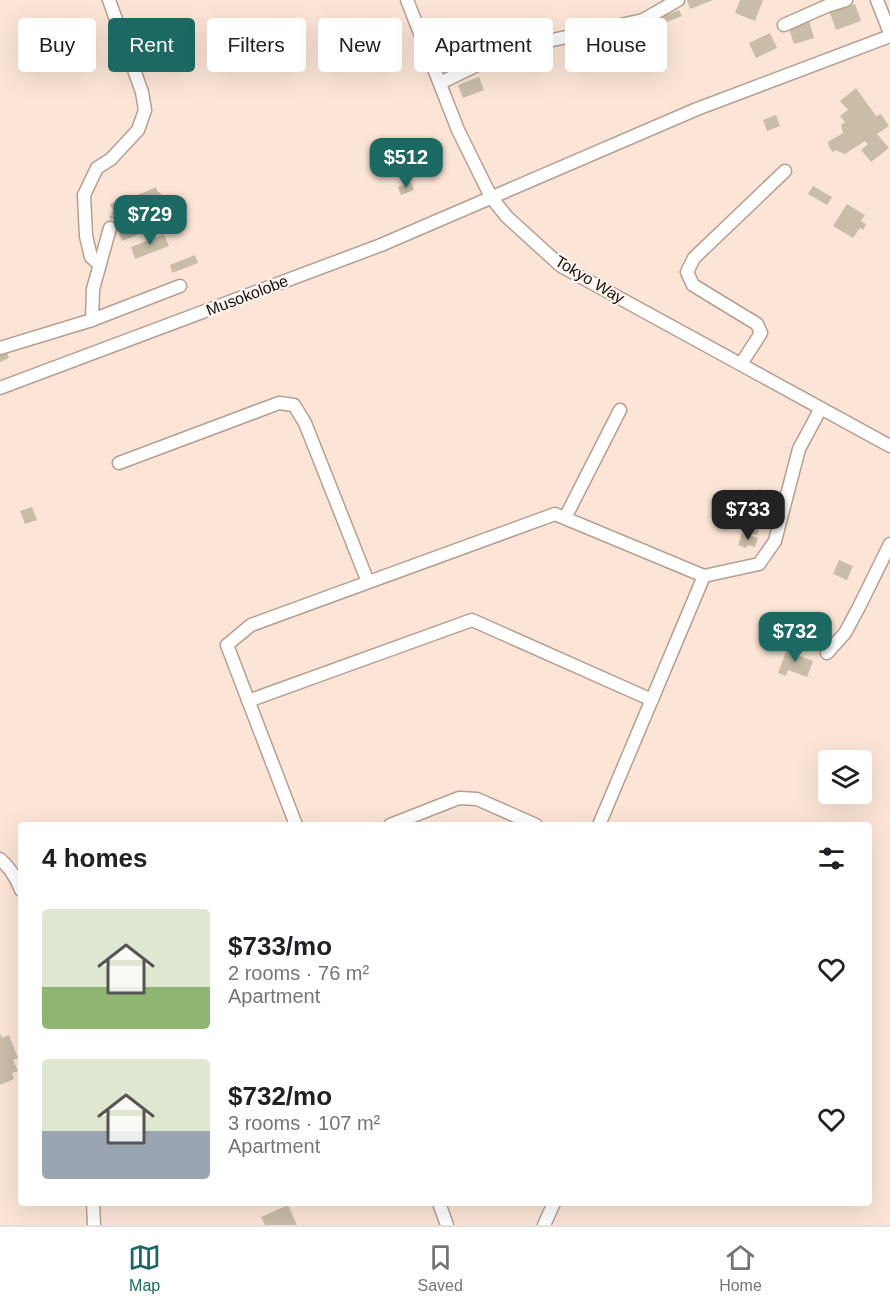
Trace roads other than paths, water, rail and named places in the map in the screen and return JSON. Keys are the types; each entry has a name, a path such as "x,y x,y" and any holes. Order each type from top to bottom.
{"street":[{"path":"99,264 91,257 86,236 84,195 97,168 111,159 138,130 145,110 142,92 109,0"},
{"name":"Tokyo Way","path":"407,0 458,130 491,197 507,217 561,266 890,446"},
{"path":"440,83 508,50 643,20 678,0"},
{"path":"784,25 846,0"},
{"path":"874,1 890,34"},
{"name":"Musokolobe","path":"1,384 381,245 697,110 890,34"},
{"path":"741,364 761,333 757,324 693,285 687,272 694,258 785,171"},
{"path":"92,320 93,290 110,228"},
{"path":"0,348 92,320 180,286"},
{"path":"119,462 279,403 294,405 304,423 368,582"},
{"path":"295,822 227,645 251,625 555,514 704,576 759,564 775,541 799,449 821,408"},
{"path":"565,518 620,410"},
{"path":"827,653 845,633 890,544"},
{"path":"600,822 704,576"},
{"path":"248,700 472,620 652,700"},
{"path":"398,822 459,798 477,799 529,822"},
{"path":"0,859 14,874 18,883"},
{"path":"93,1206 94,1225"},
{"path":"440,1206 447,1225"},
{"path":"544,1225 553,1206"}]}
